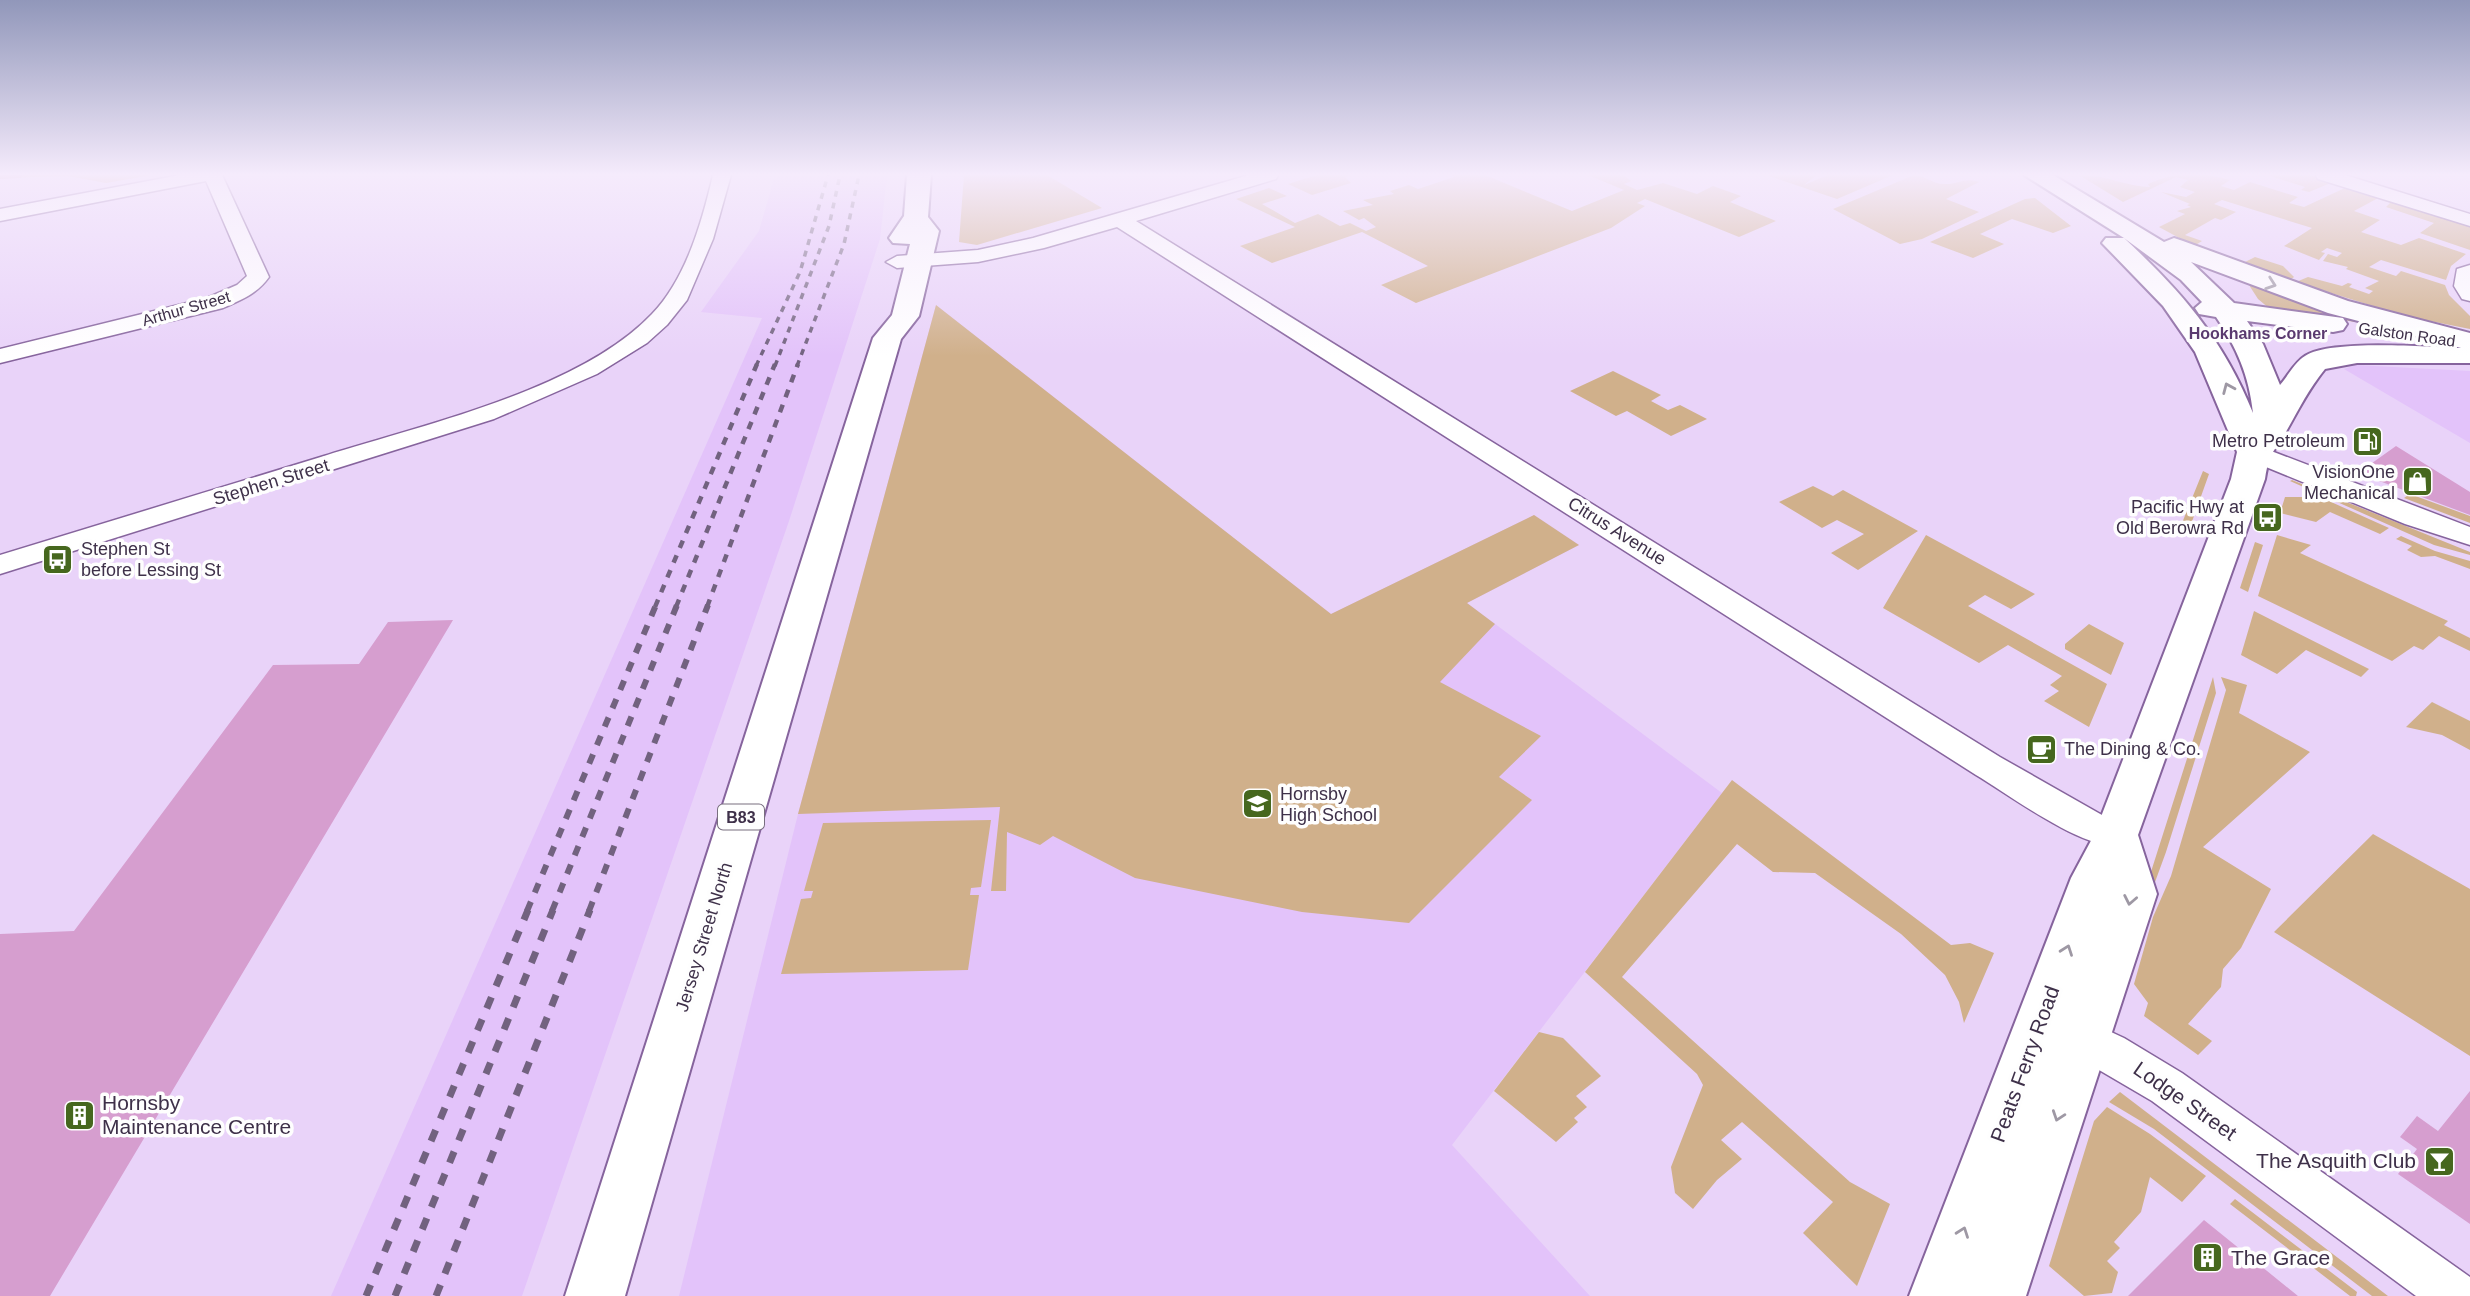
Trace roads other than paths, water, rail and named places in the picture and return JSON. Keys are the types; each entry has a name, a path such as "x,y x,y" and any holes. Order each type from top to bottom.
{"main road":[{"name":"Jersey Street North","path":"595,1296 887,338 905,316 912,293 905,235"},
{"path":"2107,235 2182,312 2262,441"},
{"path":"2116,835 2262,441 2271,409 2264,374 2230,316 2178,264 2137,235"},
{"path":"2153,235 2179,249 2255,279 2374,318 2470,343"},
{"name":"Jersey Street North","path":"887,338 881,317 909,261"},
{"name":"Galston Road","path":"2182,312 2470,343"},
{"name":"Galston Road","path":"2230,316 2470,355"},
{"path":"2262,441 2288,395 2315,362 2357,354 2470,355"},
{"name":"Peats Ferry Road","path":"1939,1296 2063,1028 2134,894 2116,835"},
{"name":"Peats Ferry Road","path":"1996,1296 2063,1028"}],"street":[{"name":"Arthur Street","path":"0,356 215,303 245,290 258,277 239,235"},
{"name":"Stephen Street","path":"0,565 391,445 540,393 626,346 676,300 703,235"},
{"path":"912,293 935,281 1067,235"},
{"name":"Citrus Avenue","path":"1146,235 1988,766 2080,820 2116,835"},
{"path":"909,261 978,256 1037,244"},
{"path":"2470,271 2465,274 2465,286 2470,294"},
{"path":"2262,441 2415,518 2470,536"},
{"name":"Lodge Street","path":"2063,1028 2167,1087 2456,1296"}],"railway":[{"path":"756,366 800,272 811,235"},
{"path":"775,366 825,235"},
{"path":"797,366 846,235"},
{"path":"655,607 757,364"},
{"path":"676,607 775,364"},
{"path":"707,607 798,364"},
{"path":"527,911 656,605"},
{"path":"552,911 677,605"},
{"path":"589,911 708,605"},
{"path":"366,1296 528,910"},
{"path":"395,1296 553,910"},
{"path":"436,1296 590,910"}],"place":[{"name":"Metro Petroleum","path":"2368,441"},
{"name":"VisionOne Mechanical","path":"2418,482"},
{"name":"Pacific Hwy at Old Berowra Rd","path":"2267,517"},
{"name":"Stephen St before Lessing St","path":"58,559"},
{"name":"The Dining & Co.","path":"2041,749"},
{"name":"Hornsby High School","path":"1257,804"},
{"name":"Hornsby Maintenance Centre","path":"79,1115"},
{"name":"The Asquith Club","path":"2439,1161"},
{"name":"The Grace","path":"2208,1258"}],"district":[{"name":"Hookhams Corner","path":"2258,333"}]}
